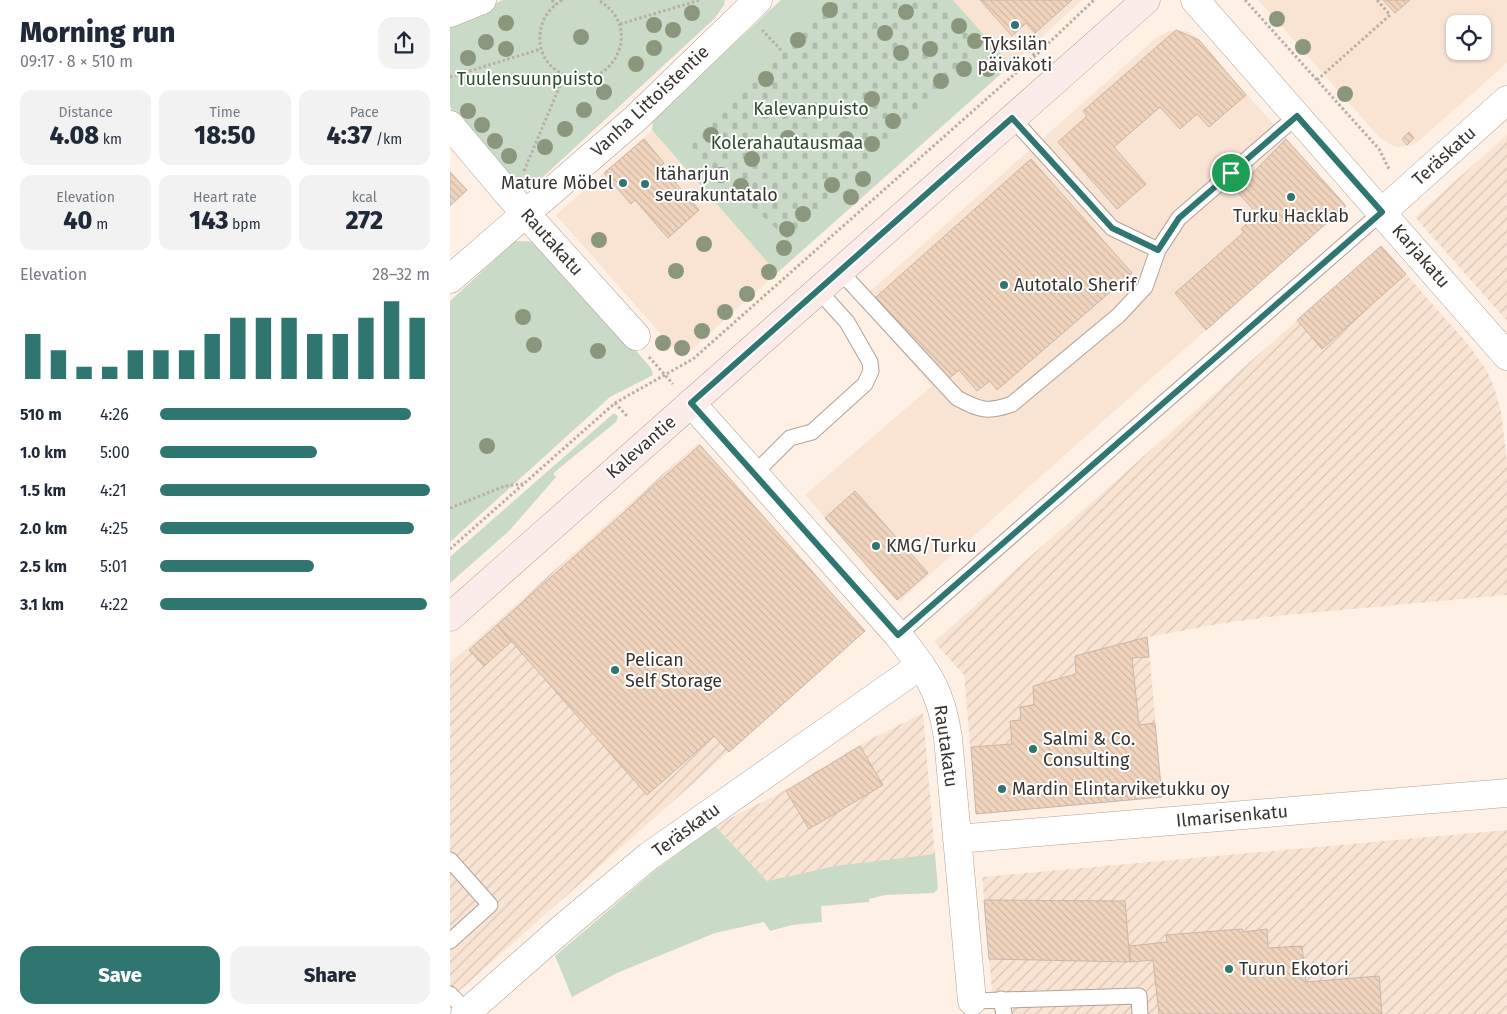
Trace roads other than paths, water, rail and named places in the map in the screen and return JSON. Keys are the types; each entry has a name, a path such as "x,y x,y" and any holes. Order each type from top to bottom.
{"main road":[{"name":"Kalevantie","path":"450,616 1146,0"}],"street":[{"path":"450,13 482,0"},
{"name":"Vanha Littoistentie","path":"450,280 516,203 636,118 758,0"},
{"name":"Karjakatu","path":"1195,0 1297,116 1388,206 1507,356"},
{"name":"Teräskatu","path":"1388,206 1507,100"},
{"name":"Rautakatu","path":"450,125 516,203 636,336"},
{"name":"Rautakatu","path":"691,403 898,635 921,665 939,695 944,716 972,1001"},
{"name":"Teräskatu","path":"461,1007 565,926 650,856 921,665"},
{"name":"Ilmarisenkatu","path":"957,840 1507,793"}],"lane":[{"path":"840,271 957,398 978,409 996,410 1012,404 1119,315 1144,287 1158,250 1179,218 1297,116"},
{"path":"1012,118 1112,228 1158,250"},
{"path":"898,635 1388,206"},
{"path":"754,474 790,438 812,432 865,384 871,371 870,362 847,322 818,290"},
{"path":"450,860 490,905 450,941"},
{"path":"972,1001 1002,1007 1139,996 1140,1014"}],"place":[{"name":"Tyksilän päiväkoti","path":"1015,25"},
{"name":"Mature Möbel","path":"623,183"},
{"name":"Itäharjun seurakuntatalo","path":"645,184"},
{"name":"Turku Hacklab","path":"1291,197"},
{"name":"Autotalo Sherif","path":"1004,285"},
{"name":"KMG/Turku","path":"876,546"},
{"name":"Pelican Self Storage","path":"615,670"},
{"name":"Salmi & Co. Consulting","path":"1033,749"},
{"name":"Mardin Elintarviketukku oy","path":"1002,789"},
{"name":"Turun Ekotori","path":"1229,969"}],"park label":[{"name":"Tuulensuunpuisto","path":"530,79"},
{"name":"Kalevanpuisto","path":"811,109"},
{"name":"Kolerahautausmaa","path":"787,143"}]}
